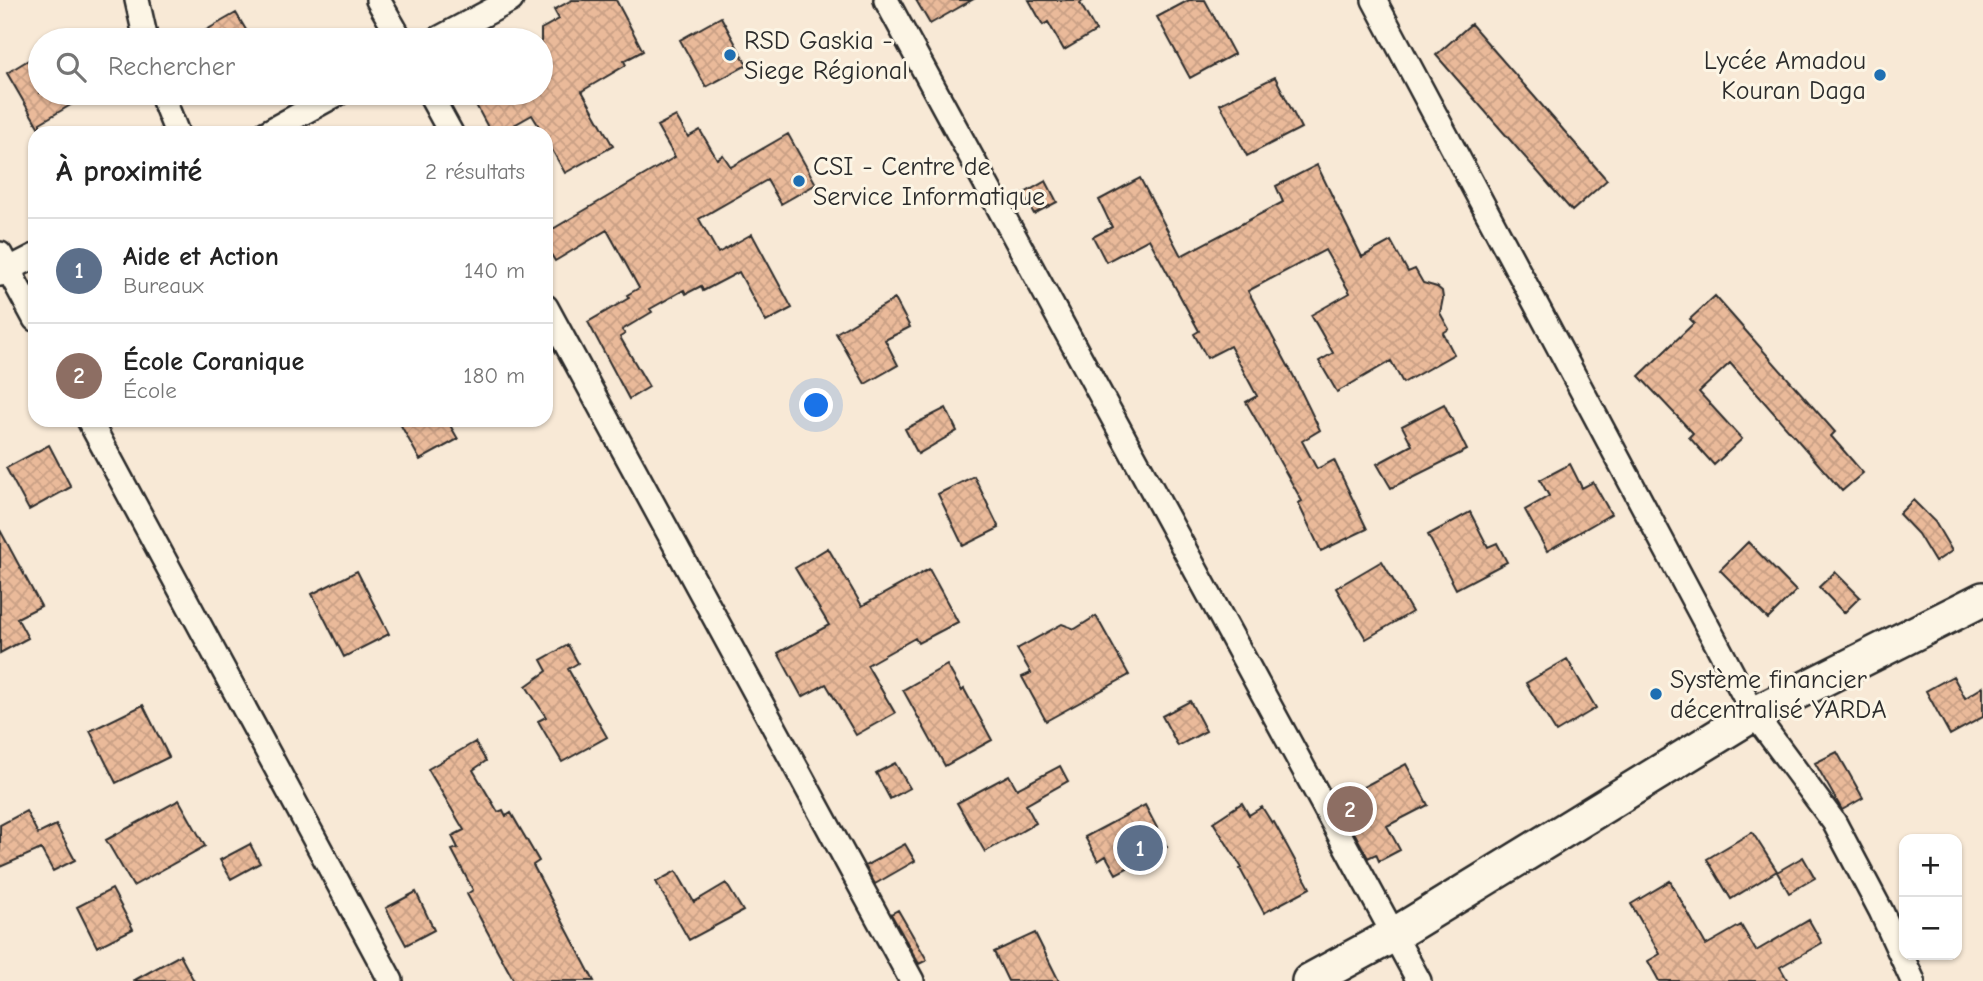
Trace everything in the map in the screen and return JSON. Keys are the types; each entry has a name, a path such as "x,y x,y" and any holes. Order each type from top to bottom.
{"street":[{"path":"137,0 143,28"},
{"path":"379,0 394,28"},
{"path":"458,28 511,0"},
{"path":"886,0 1419,981"},
{"path":"1374,0 1755,714 1834,822 1881,911 1913,981"},
{"path":"166,105 174,126"},
{"path":"279,126 317,105"},
{"path":"436,105 447,126"},
{"path":"28,258 3,266 28,307"},
{"path":"553,320 912,981"},
{"path":"93,427 391,981"},
{"path":"1309,981 1395,934 1755,714 1983,599"}],"building":[{"path":"572,0 616,0 643,51 624,61 626,65 582,91 613,146 565,173 553,152 553,126 539,126 532,115 512,126 487,126 476,105 553,105 553,28 543,28 559,19 554,10"},
{"path":"916,0 972,0 930,24"},
{"path":"1029,0 1084,0 1080,3 1096,31 1064,50 1048,22 1043,25"},
{"path":"1189,0 1205,0 1234,54 1190,78 1157,17"},
{"path":"236,13 245,28 210,28"},
{"path":"721,17 747,65 706,87 680,40"},
{"path":"1471,24 1607,180 1572,211 1436,55"},
{"path":"28,60 28,105 71,105 38,126 7,73"},
{"path":"1275,77 1301,128 1247,156 1220,104"},
{"path":"676,116 688,137 700,130 717,159 723,155 731,167 788,134 816,184 781,204 767,180 699,219 718,253 752,234 792,308 766,322 739,272 703,291 701,286 686,294 684,290 650,309 652,312 622,330 625,334 620,337 649,387 629,399 588,322 629,298 627,295 639,288 607,230 555,261 553,229 675,157 657,126"},
{"path":"1317,165 1362,257 1391,241 1408,272 1415,269 1423,283 1442,291 1440,313 1449,329 1443,333 1454,354 1403,383 1391,361 1337,392 1319,361 1333,353 1311,315 1350,293 1325,250 1248,291 1320,430 1302,441 1317,469 1334,460 1367,529 1321,551 1298,503 1302,501 1246,402 1257,396 1230,346 1207,358 1194,334 1199,331 1149,239 1106,262 1093,237 1112,227 1099,200 1140,178 1181,256 1283,202 1276,186"},
{"path":"1046,181 1057,202 1034,214 1023,194"},
{"path":"1715,296 1835,432 1831,436 1863,473 1842,491 1730,363 1699,392 1742,439 1714,465 1689,437 1693,433 1639,376 1694,323 1690,319"},
{"path":"895,299 910,327 885,340 898,365 865,384 836,333"},
{"path":"1444,404 1467,450 1391,488 1377,464 1412,445 1402,426"},
{"path":"946,408 957,431 918,454 905,429"},
{"path":"402,427 451,427 458,439 420,460"},
{"path":"49,445 71,487 29,510 6,468"},
{"path":"1570,464 1582,488 1593,482 1611,514 1547,551 1525,510 1549,496 1540,480"},
{"path":"974,476 999,528 963,546 938,494"},
{"path":"1913,500 1935,522 1952,551 1935,562 1918,534 1899,514"},
{"path":"1470,512 1488,547 1497,543 1507,562 1456,589 1428,535"},
{"path":"0,530 41,606 17,618 28,638 0,653"},
{"path":"1748,542 1796,591 1768,619 1720,570"},
{"path":"828,548 862,606 929,569 958,622 918,643 915,638 867,665 895,713 856,735 826,684 802,697 778,653 829,625 795,568"},
{"path":"1382,561 1412,612 1366,639 1336,588"},
{"path":"357,571 389,634 344,657 312,594"},
{"path":"1835,572 1860,597 1844,613 1819,587"},
{"path":"1096,616 1129,675 1046,721 1022,677 1031,673 1017,649 1062,624 1075,629"},
{"path":"568,645 578,663 568,669 607,737 562,762 538,721 546,717 526,686 547,671 541,660"},
{"path":"1567,659 1596,708 1556,732 1526,683"},
{"path":"947,665 962,691 964,689 992,740 945,766 903,690"},
{"path":"1953,676 1965,698 1983,687 1983,717 1950,735 1926,691"},
{"path":"1190,701 1206,731 1178,746 1162,716"},
{"path":"143,705 169,757 116,783 90,731"},
{"path":"475,742 486,761 473,770 498,812 503,810 506,816 511,813 539,861 533,865 594,981 514,981 467,894 473,890 452,850 458,848 452,836 464,830 428,769"},
{"path":"1837,752 1863,798 1842,810 1815,763"},
{"path":"895,763 910,788 890,799 876,773"},
{"path":"1406,764 1428,805 1387,826 1400,850 1379,861 1376,854 1368,858 1337,801"},
{"path":"1060,766 1068,781 1026,805 1036,823 985,852 957,803 1009,775 1017,789"},
{"path":"179,800 205,846 133,886 106,840"},
{"path":"1242,803 1249,815 1262,807 1272,823 1274,822 1310,888 1264,913 1240,869 1242,868 1213,822"},
{"path":"1145,805 1167,847 1116,874 1106,856 1098,861 1085,837"},
{"path":"26,811 38,834 56,825 75,860 53,871 41,849 0,867 0,825"},
{"path":"1752,832 1777,871 1731,899 1707,859"},
{"path":"250,844 260,863 231,879 220,860"},
{"path":"905,844 915,861 875,884 865,866"},
{"path":"1803,857 1815,878 1789,893 1777,872"},
{"path":"676,871 694,902 726,883 743,911 689,940 656,882"},
{"path":"1670,881 1706,945 1741,925 1756,951 1809,920 1822,943 1780,967 1788,981 1659,981 1648,961 1660,954 1631,904"},
{"path":"112,889 133,929 97,947 77,907"},
{"path":"416,892 434,930 406,945 386,908"},
{"path":"898,910 927,960 919,964 891,914"},
{"path":"1035,933 1059,981 1008,981 994,952"},
{"path":"180,955 194,981 133,981"}],"place":[{"name":"RSD Gaskia - Siege Régional","path":"730,55"},
{"name":"Lycée Amadou Kouran Daga","path":"1880,75"},
{"name":"CSI - Centre de Service Informatique","path":"799,181"},
{"name":"Système financier décentralisé YARDA","path":"1656,694"},
{"name":"École Coranique","path":"1350,809"},
{"name":"Aide et Action","path":"1140,848"}]}
